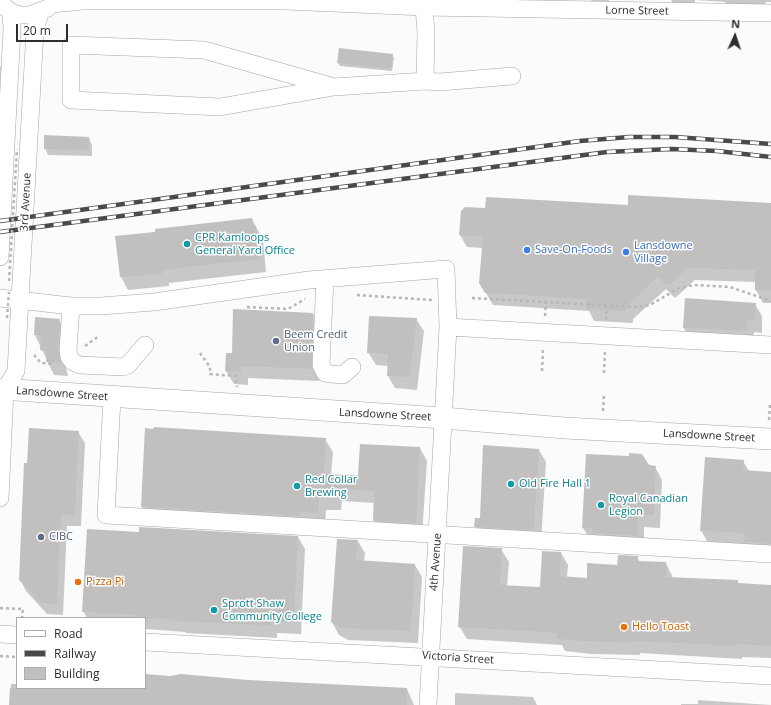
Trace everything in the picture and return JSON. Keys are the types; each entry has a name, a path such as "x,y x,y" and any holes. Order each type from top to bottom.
{"main road":[{"name":"Lansdowne Street","path":"2,387 112,398 444,418 565,428 770,432"}],"street":[{"name":"Lorne Street","path":"5,7 30,15 49,6 82,1 282,0 424,7 532,4 771,13"},
{"name":"3rd Avenue","path":"0,498 2,387 16,371 10,296 35,30 49,6"},
{"name":"3rd Avenue","path":"0,257 12,29 5,7"},
{"path":"424,7 426,32 425,81"},
{"path":"334,87 204,50 71,45 71,100 220,107 334,87 425,81 440,82 512,76"},
{"name":"4th Avenue","path":"325,279 446,269 448,327 428,705"},
{"path":"10,296 71,306 101,306 154,302 325,279 320,365 325,373 343,375 352,367"},
{"path":"71,306 68,350 69,357 73,362 80,365 123,367 128,365 145,345"},
{"path":"448,327 771,345"},
{"path":"112,398 106,515 771,554"},
{"path":"0,634 16,635"},
{"name":"Victoria Street","path":"146,642 430,656 771,676"}],"path":[{"path":"9,282 17,149"},
{"path":"472,298 607,307 644,307 655,303 679,288 694,285 730,287 771,301"},
{"path":"7,318 10,296"},
{"path":"545,320 546,303"},
{"path":"606,324 607,307"},
{"path":"542,371 543,342"},
{"path":"604,373 605,344"},
{"path":"200,353 210,367 210,374 236,376 237,387"},
{"path":"603,415 604,394"},
{"path":"770,404 770,432"},
{"path":"0,608 23,610 22,617"},
{"path":"0,656 16,657"}],"building":[{"path":"339,48 393,54 391,69 337,63"},
{"path":"44,135 89,137 89,150 44,149"},
{"name":"Lansdowne Village","path":"628,195 771,203 771,291 755,290 755,270 688,268 670,284 665,284 658,277 627,306 626,311 586,309 586,299 485,293 479,283 483,237 459,235 461,211 465,207 485,208 486,197 628,205"},
{"name":"CPR Kamloops General Yard Office","path":"252,218 253,226 256,226 260,259 162,270 162,274 120,277 115,236 155,232 155,229"},
{"path":"685,298 756,303 755,320 747,320 747,331 683,328"},
{"name":"Beem Credit Union","path":"233,309 313,313 312,369 241,366 241,372 225,371 226,353 232,353"},
{"path":"369,316 417,318 410,377 387,376 388,354 367,353"},
{"path":"35,317 60,319 58,349 61,363 46,362 46,351 40,350 41,335 34,335"},
{"path":"154,427 326,438 324,474 358,475 360,444 420,447 416,523 373,521 374,491 335,489 334,498 319,497 318,513 300,512 299,516 141,507 145,428 153,429"},
{"path":"29,428 79,431 75,516 61,515 57,605 40,603 19,580 24,463 27,463"},
{"name":"Old Fire Hall 1","path":"483,445 539,449 534,530 474,527 475,518 480,518"},
{"path":"629,453 642,454 649,465 656,466 654,515 638,515 637,536 592,533 592,528 582,528 586,454 629,456"},
{"path":"705,457 744,460 743,470 771,472 771,544 744,542 745,533 700,531"},
{"path":"139,527 298,536 294,622 271,621 271,626 178,621 146,618 146,617 138,617 138,615 82,612 87,529 139,532"},
{"path":"337,539 358,540 356,560 415,564 411,631 340,628 331,622"},
{"path":"463,546 502,548 500,585 540,587 542,551 561,552 560,576 587,578 587,563 617,565 618,555 638,556 638,561 666,562 666,577 738,580 738,583 771,585 771,646 735,644 735,646 634,641 633,643 583,641 557,639 557,633 458,627"},
{"path":"146,674 170,676 181,674 248,680 407,688 407,705 9,705 10,688 146,689"}],"railway":[{"path":"0,221 580,141 629,137 675,137 771,144"},
{"path":"0,232 607,152 671,149 717,151 771,157"}],"place":[{"name":"CPR Kamloops General Yard Office","path":"187,244"},
{"name":"Save-On-Foods","path":"527,250"},
{"name":"Lansdowne Village","path":"626,252"},
{"name":"Beem Credit Union","path":"276,341"},
{"name":"Old Fire Hall 1","path":"511,484"},
{"name":"Red Collar Brewing","path":"297,486"},
{"name":"Royal Canadian Legion","path":"601,505"},
{"name":"CIBC","path":"41,537"},
{"name":"Pizza Pi","path":"78,582"},
{"name":"Sprott Shaw Community College","path":"214,610"},
{"name":"Hello Toast","path":"624,627"}]}
